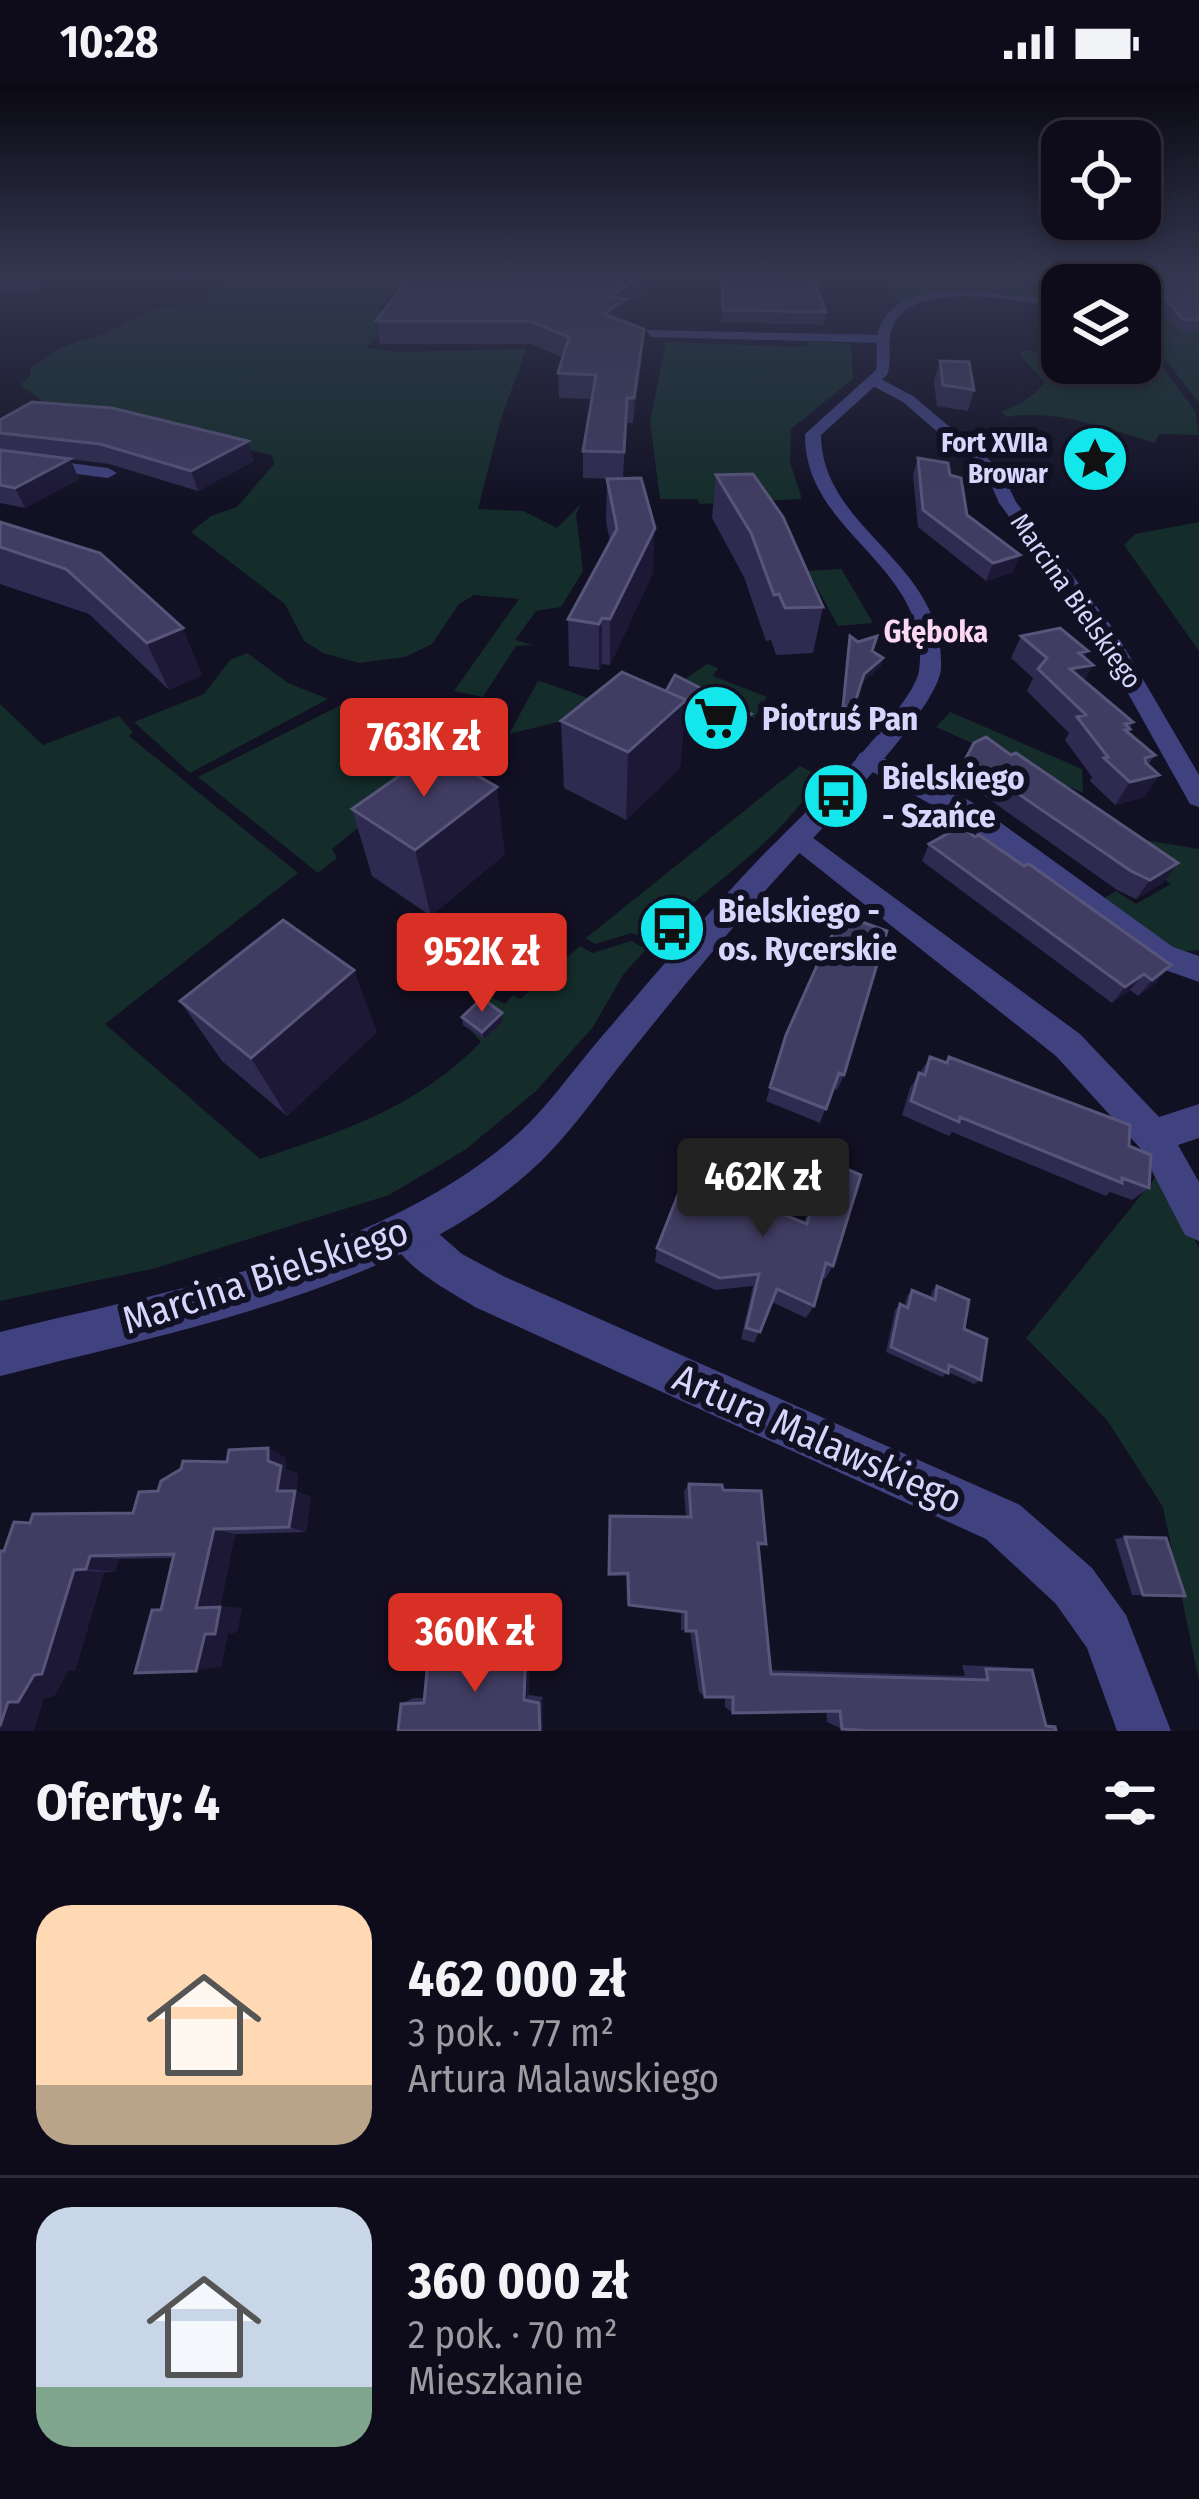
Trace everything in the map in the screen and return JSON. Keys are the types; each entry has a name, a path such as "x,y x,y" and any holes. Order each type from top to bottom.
{"street":[{"path":"874,381 885,363 885,352"},
{"name":"Marcina Bielskiego","path":"0,1354 200,1303 407,1232 460,1202 535,1142 716,924 869,759 921,695 930,671 926,628 899,570 824,490 812,465 811,443 818,427 874,381 908,399 994,473 1008,503 1102,628 1199,799"},
{"path":"0,460 108,473"},
{"path":"869,759 962,809 1162,956 1199,970"},
{"path":"798,837 1068,1045 1153,1136 1199,1221"},
{"path":"1153,1136 1199,1121"},
{"name":"Artura Malawskiego","path":"407,1232 448,1268 490,1292 1003,1522 1074,1586 1108,1633 1144,1731"}],"green space":[{"path":"54,352 525,352 501,419 478,509 523,511 557,528 581,504 576,514 583,571 561,607 536,611 515,640 533,645 516,646 483,697 454,691 519,599 474,595 459,604 432,644 405,657 359,663 323,653 304,641 285,604 191,532 211,516 237,507 274,464 272,455 49,406 20,385 31,368"},
{"path":"664,352 851,352 853,379 791,429 790,462 802,499 700,504 697,499 660,499 650,421"},
{"path":"1041,352 1041,379 1019,354"},
{"path":"1161,352 1199,352 1199,403 1161,354"},
{"path":"1161,365 1195,411 1199,435 1159,434 1155,443 1081,421 1043,415 1006,417 1001,412 1025,401 1044,384 1161,384"},
{"path":"1199,522 1199,651 1124,545 1135,534"},
{"path":"842,569 873,623 838,626 808,571"},
{"path":"247,653 288,683 328,699 190,773 134,722 204,694 230,660"},
{"path":"707,664 718,668 713,676 767,697 754,718 682,681"},
{"path":"538,681 543,682 616,708 509,734"},
{"path":"451,699 495,708 471,748 460,745 332,849 337,858 318,873 198,777 349,701"},
{"path":"0,704 43,745 119,716 133,732 129,736 298,873 105,1024 260,1159 350,1127 432,1084 481,1042 463,1022 489,996 505,1004 513,995 520,999 580,946 593,953 631,941 646,949 623,975 593,1027 536,1091 465,1150 389,1195 156,1268 0,1301"},
{"path":"950,712 1082,769 1083,793 936,727"},
{"path":"800,766 819,776 785,822 652,942 632,933 595,944 586,938"},
{"path":"1144,840 1199,849 1199,950 1180,952 1098,902 1116,891 1136,904 1171,884 1126,851"},
{"path":"1159,1173 1199,1248 1199,1681 1163,1507 1107,1420 1026,1338"}],"building":[{"path":"564,352 641,352 634,398 627,398 624,452 583,451 596,375 558,373"},
{"path":"940,361 969,362 974,390 943,385"},
{"path":"32,402 112,408 248,441 191,471 100,444 0,433 0,420"},
{"path":"0,450 70,459 15,488 0,485"},
{"path":"918,458 948,463 950,475 961,478 967,515 1020,555 993,563 923,510"},
{"path":"753,474 783,517 823,607 785,608 779,594 774,595 751,533 716,475"},
{"path":"641,478 655,528 610,619 602,618 599,624 568,619 617,529 607,479"},
{"path":"0,522 100,553 183,628 147,643 66,569 0,547"},
{"path":"1060,628 1088,651 1079,653 1093,665 1070,669 1133,722 1125,724 1130,729 1125,730 1155,755 1145,758 1146,763 1159,775 1130,782 1104,758 1108,757 1077,717 1086,715 1038,669 1047,658 1021,636"},
{"path":"850,636 858,642 877,636 872,651 883,658 864,674 853,709 843,707"},
{"path":"622,672 686,700 628,752 561,721"},
{"path":"675,675 751,714 730,728 666,691"},
{"path":"986,737 1178,863 1150,880 1131,871 966,758 974,743"},
{"path":"435,751 497,787 415,850 352,809"},
{"path":"961,826 1024,866 1029,864 1171,965 1152,980 1144,974 1125,987 929,844"},
{"path":"845,916 887,931 844,1075 839,1073 826,1109 770,1087 786,1035 827,943"},
{"path":"283,920 354,970 251,1058 180,1001"},
{"path":"482,998 502,1013 482,1032 462,1017"},
{"path":"930,1057 947,1063 949,1057 1130,1125 1129,1146 1151,1155 1149,1188 1122,1178 1122,1183 911,1101 919,1073 925,1075"},
{"path":"826,1160 861,1175 833,1266 826,1263 814,1306 777,1289 760,1332 746,1328 759,1274 720,1278 657,1248 681,1187 738,1204 740,1197 807,1224"},
{"path":"937,1286 969,1300 964,1329 987,1339 981,1380 949,1365 948,1373 891,1347 900,1304 908,1308 912,1290 935,1300"},
{"path":"268,1448 268,1461 281,1466 277,1491 295,1491 289,1527 214,1529 196,1608 220,1607 215,1634 205,1634 196,1671 135,1673 152,1610 161,1610 174,1554 90,1556 86,1569 74,1570 42,1674 34,1675 18,1702 8,1702 0,1726 0,1551 4,1551 14,1522 30,1523 33,1514 133,1513 139,1492 158,1491 161,1481 181,1469 183,1461 227,1462 229,1450"},
{"path":"689,1484 761,1491 766,1544 758,1543 771,1674 988,1680 986,1669 1032,1670 1046,1726 1056,1731 842,1729 840,1711 733,1713 733,1697 705,1697 696,1631 686,1631 686,1612 629,1605 628,1573 609,1574 610,1516 691,1517"},
{"path":"1125,1537 1166,1538 1185,1596 1143,1595"},
{"path":"526,1645 524,1700 539,1703 540,1731 398,1731 401,1704 424,1703 428,1660 477,1660 477,1646"}],"place":[{"name":"Fort XVIIa Browar","path":"1095,459"},
{"name":"Piotruś Pan","path":"716,718"},
{"name":"Bielskiego - Szańce","path":"836,796"},
{"name":"Bielskiego - os. Rycerskie","path":"672,929"}],"district":[{"name":"Głęboka","path":"936,632"}]}
